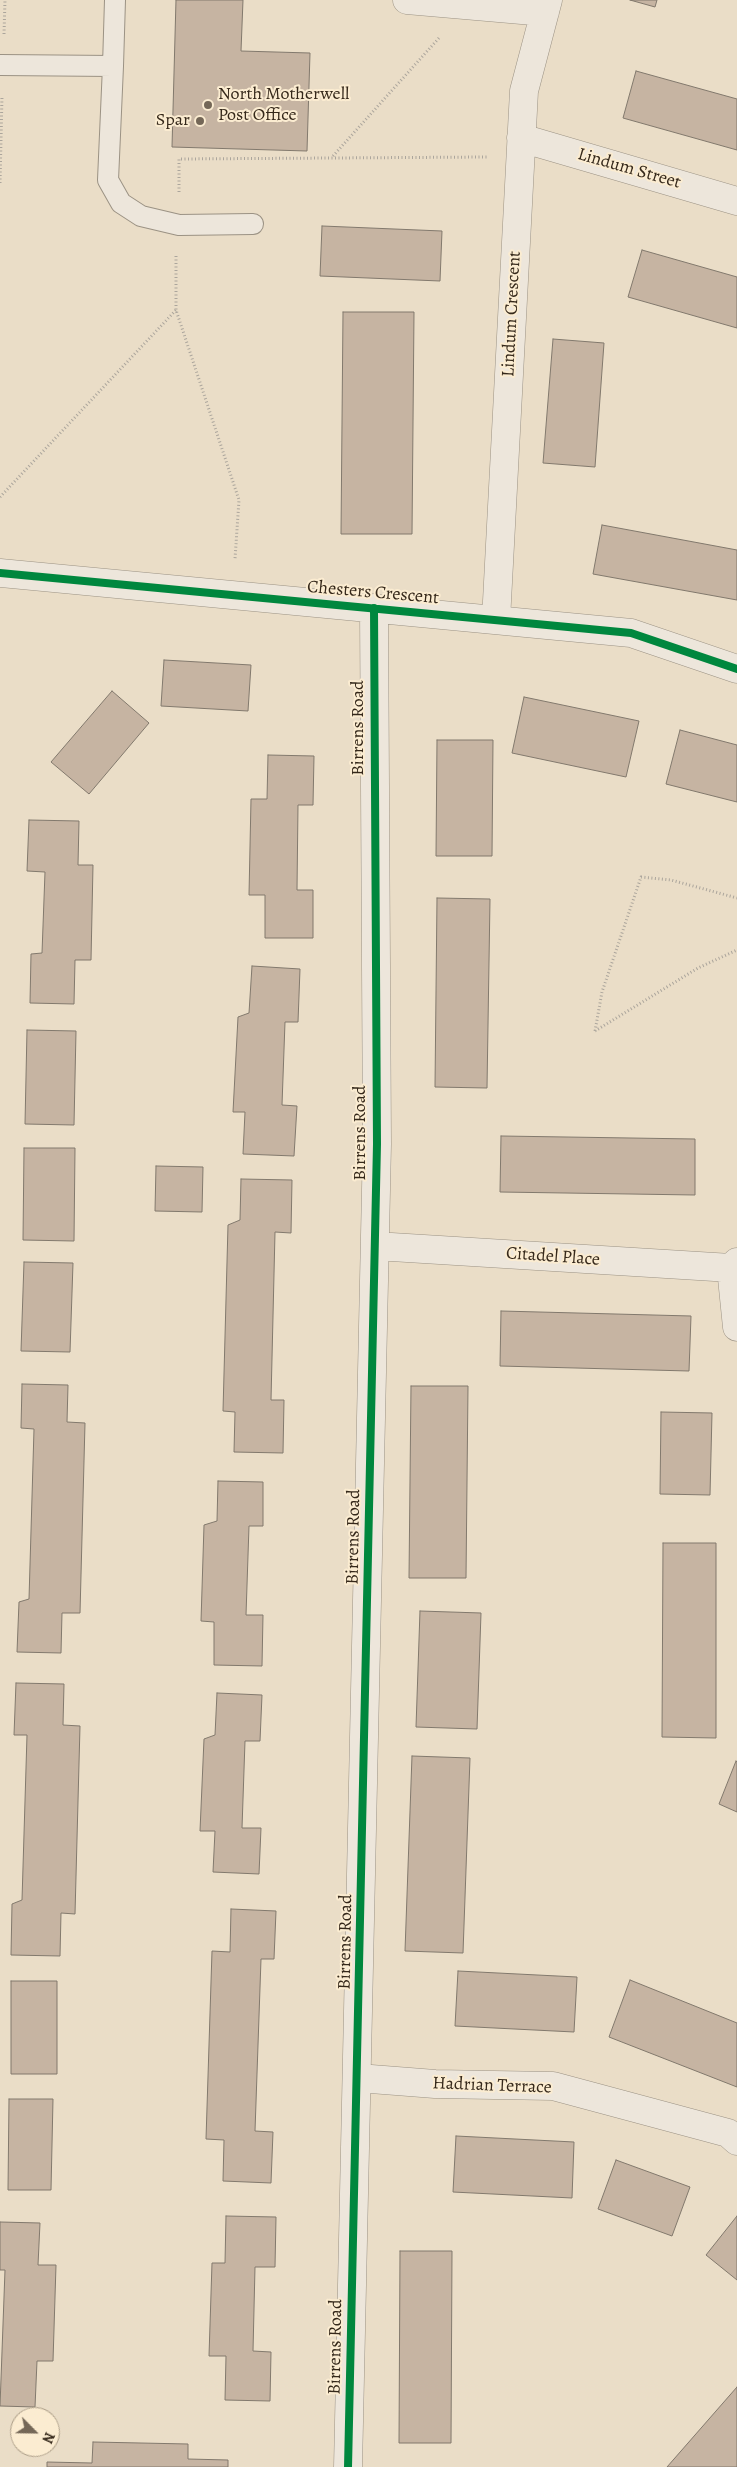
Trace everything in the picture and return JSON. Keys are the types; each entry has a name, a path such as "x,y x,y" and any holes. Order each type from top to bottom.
{"street":[{"name":"Lindum Crescent","path":"407,0 469,5 547,6 524,92 496,620"},
{"name":"Lindum Street","path":"520,148 737,201"},
{"name":"Chesters Crescent","path":"0,573 631,632 737,669"},
{"name":"Birrens Road","path":"348,2467 358,2078 377,1134 374,608"},
{"name":"Citadel Place","path":"375,1246 734,1265 737,1327"},
{"name":"Hadrian Terrace","path":"358,2078 434,2084 553,2086 728,2133 737,2141"}],"lane":[{"path":"115,0 108,180 121,203 142,216 179,225 253,224"},
{"path":"0,65 113,66"}],"path":[{"path":"332,156 469,5"},
{"path":"232,595 239,500 176,310 179,159 332,156 520,148"},
{"path":"0,496 176,310"},
{"path":"737,898 671,880 641,877 602,992 595,1031 698,968 737,950"}],"building":[{"path":"176,0 243,0 241,51 310,53 307,151 172,147"},
{"path":"630,0 657,0 655,7"},
{"path":"636,71 737,99 737,150 623,118"},
{"path":"322,226 442,231 440,281 320,276"},
{"path":"642,250 737,277 737,328 628,297"},
{"path":"343,312 414,312 412,534 341,534"},
{"path":"553,339 604,343 595,467 543,463"},
{"path":"602,525 737,550 737,600 593,574"},
{"path":"164,660 251,665 248,711 161,706"},
{"path":"112,691 149,723 89,794 51,762"},
{"path":"524,697 639,721 626,777 512,753"},
{"path":"680,730 737,745 737,802 666,784"},
{"path":"437,740 493,740 492,856 436,856"},
{"path":"268,755 314,756 313,805 298,805 297,890 313,890 313,938 265,938 265,895 249,895 251,799 267,799"},
{"path":"29,820 79,821 78,865 93,865 91,960 75,960 74,1004 30,1003 31,954 42,953 45,872 27,871"},
{"path":"437,898 490,899 487,1088 435,1087"},
{"path":"252,966 300,969 298,1022 285,1022 282,1105 297,1106 294,1156 243,1154 245,1112 233,1112 238,1017 249,1013"},
{"path":"27,1030 76,1031 74,1125 25,1124"},
{"path":"501,1136 695,1139 695,1195 500,1192"},
{"path":"24,1148 75,1148 74,1241 23,1240"},
{"path":"156,1166 203,1167 202,1212 155,1211"},
{"path":"241,1179 292,1180 291,1233 275,1232 271,1400 284,1400 283,1453 234,1452 235,1412 223,1411 228,1225 240,1220"},
{"path":"24,1262 73,1263 70,1352 21,1351"},
{"path":"501,1311 691,1316 689,1371 500,1366"},
{"path":"22,1384 68,1385 67,1422 85,1423 80,1613 62,1613 61,1653 17,1652 19,1602 29,1599 34,1429 21,1428"},
{"path":"411,1386 468,1386 466,1578 409,1578"},
{"path":"661,1412 712,1413 710,1495 660,1494"},
{"path":"218,1481 263,1482 263,1526 249,1526 246,1615 263,1615 262,1666 214,1665 214,1622 201,1621 204,1525 217,1521"},
{"path":"663,1543 716,1543 716,1738 662,1737"},
{"path":"420,1611 481,1613 477,1729 416,1727"},
{"path":"16,1683 64,1684 63,1725 80,1726 75,1914 61,1913 60,1956 11,1955 12,1904 22,1900 27,1735 14,1735"},
{"path":"217,1693 262,1695 260,1741 245,1741 242,1828 261,1828 259,1874 213,1872 215,1831 200,1831 204,1739 215,1735"},
{"path":"412,1756 470,1758 463,1953 405,1951"},
{"path":"737,1762 737,1812 719,1804"},
{"path":"231,1909 276,1911 274,1959 261,1959 255,2131 273,2132 271,2183 223,2181 224,2140 206,2139 212,1951 230,1952"},
{"path":"458,1971 577,1977 574,2032 455,2026"},
{"path":"630,1980 737,2023 737,2087 609,2037"},
{"path":"11,1981 57,1981 57,2074 11,2074"},
{"path":"9,2099 53,2099 51,2190 8,2190"},
{"path":"456,2136 574,2142 572,2198 453,2192"},
{"path":"616,2160 690,2187 672,2236 598,2209"},
{"path":"226,2216 276,2217 275,2267 255,2267 253,2351 271,2352 270,2401 225,2400 226,2356 209,2356 212,2263 225,2263"},
{"path":"737,2216 737,2280 706,2255"},
{"path":"0,2222 40,2223 38,2265 56,2265 53,2361 37,2361 35,2407 0,2406 5,2270 0,2270"},
{"path":"400,2251 452,2251 451,2443 399,2443"},
{"path":"737,2387 737,2467 667,2467"},
{"path":"93,2442 188,2444 188,2459 228,2460 228,2467 47,2467 47,2462 92,2463"}],"cycle path":[{"path":"0,573 631,633 737,669"},
{"path":"348,2467 377,1144 374,608"}],"place":[{"name":"North Motherwell Post Office","path":"208,105"},
{"name":"Spar","path":"200,121"}]}
